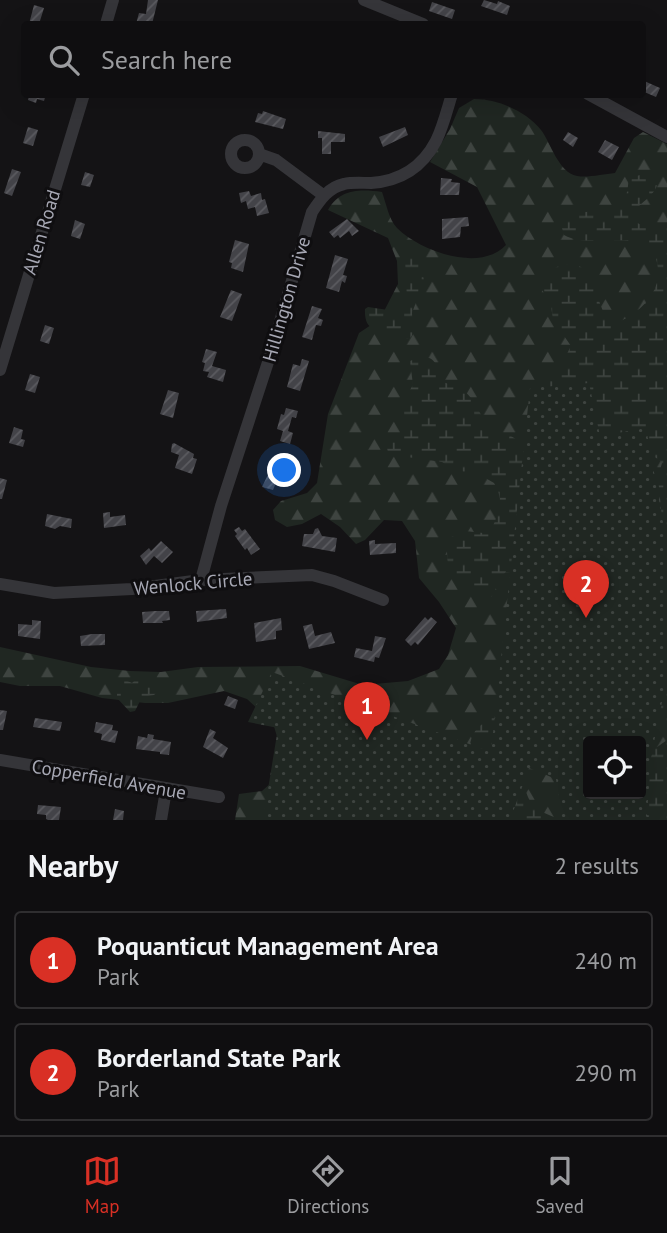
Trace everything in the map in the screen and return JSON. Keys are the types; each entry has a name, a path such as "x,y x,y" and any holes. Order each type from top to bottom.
{"street":[{"path":"107,21 113,0"},
{"path":"365,0 416,21"},
{"name":"Allen Road","path":"0,370 83,98"},
{"path":"259,154 276,160 323,195 343,184 384,182 400,178 425,158 437,140 451,98"},
{"path":"595,98 667,138"},
{"name":"Hillington Drive","path":"201,580 221,506 270,356 312,212 323,195"},
{"name":"Wenlock Circle","path":"0,584 54,593 132,589 201,580 312,575 383,600"},
{"name":"Copperfield Avenue","path":"0,760 219,797"},
{"path":"161,820 166,790"}],"green space":[{"path":"474,99 502,104 535,123 565,169 577,176 615,173 634,138 643,132 667,144 667,820 235,820 239,794 262,791 271,783 281,750 273,723 247,699 224,691 168,703 145,703 102,698 60,686 20,686 0,682 0,647 91,667 130,671 300,666 363,685 408,681 439,669 448,655 456,628 419,578 415,541 402,521 384,520 365,540 356,544 340,527 321,514 302,524 287,527 275,520 273,510 281,501 307,493 317,483 328,414 359,333 380,319 398,284 397,261 388,238 328,210 333,203 351,192 382,192 397,228 420,244 450,256 481,257 495,253 506,245 477,187 430,162 459,108"},
{"path":"644,174 658,179 654,191 637,209 632,220 643,226 667,226 667,572 658,477 662,463 652,456 631,454 537,769 529,779 526,789 531,802 539,810 563,819 628,799 646,799 646,776 653,750 667,740 667,820 316,820 468,766 473,734 497,715 519,603 511,573 506,572 503,575 489,600 483,598 474,587 454,580 447,554 449,538 465,531 483,533 492,528 500,499 498,490 494,483 475,472 456,471 442,462 393,455 387,448 403,431 402,403 413,385 410,361 424,357 433,360 443,382 470,396 495,432 502,436 511,436 525,445 534,392 542,383 556,375 571,346 553,320 551,305 541,288 552,271 563,264 569,264 586,271 602,309 613,324 638,310 651,296 655,287 658,269 655,255 649,249 628,241 574,239 564,235 562,228 576,215 614,208 621,203 626,196 629,178"},
{"path":"414,253 420,257 424,281 412,313 413,334 410,338 405,338 369,326 365,316 365,309 368,307 388,310 405,307 405,258"},
{"path":"589,383 600,436 646,428 667,544 667,677 651,757 647,815 667,820 562,820 556,779 529,768 510,820 263,820 278,728 248,722 272,672 491,752 530,388"},
{"path":"141,674 151,676 157,692 142,697 135,711 130,712 117,698 117,687 123,679 132,683"},
{"path":"667,674 667,729 656,716"}],"building":[{"path":"148,0 158,0 153,21 137,21 139,13 146,14"},
{"path":"484,0 497,4 498,1 510,6 507,15 481,6"},
{"path":"432,2 455,10 452,19 429,11"},
{"path":"34,5 44,8 40,21 30,21"},
{"path":"646,82 660,88 656,97 646,93"},
{"path":"45,98 44,101 37,99 36,103 28,100"},
{"path":"263,111 286,119 283,129 255,122 258,113 262,114"},
{"path":"28,127 38,130 33,146 23,143"},
{"path":"405,127 408,135 383,147 379,137"},
{"path":"318,131 345,134 345,142 331,142 331,154 322,154 322,138 318,138"},
{"path":"568,132 578,138 573,147 563,140"},
{"path":"605,140 619,147 612,160 598,152"},
{"path":"12,169 21,172 12,196 4,193"},
{"path":"85,172 94,175 90,187 81,185"},
{"path":"441,178 460,183 459,195 440,195"},
{"path":"249,191 251,196 261,193 269,213 257,216 255,207 248,209 246,201 241,203 239,193"},
{"path":"468,217 469,226 461,227 460,237 442,239 442,219"},
{"path":"347,219 359,231 352,236 349,231 340,238 338,235 334,238 329,232"},
{"path":"75,220 85,224 80,239 71,236"},
{"path":"235,240 249,244 243,272 231,268 232,263 229,262"},
{"path":"335,255 348,259 343,275 347,276 345,283 342,281 339,292 326,288"},
{"path":"231,290 242,294 232,321 220,317"},
{"path":"312,306 322,309 318,318 323,320 321,326 316,325 312,340 302,337"},
{"path":"45,325 54,328 49,344 40,341"},
{"path":"206,349 217,352 212,366 226,370 223,382 207,377 209,372 203,371 205,363 202,362"},
{"path":"302,359 309,361 300,391 287,387 293,364 300,366"},
{"path":"30,374 40,377 35,393 25,390"},
{"path":"168,390 179,393 173,418 160,414"},
{"path":"286,408 298,411 296,418 292,417 288,431 293,433 290,444 280,441 283,431 277,429 281,414 284,415"},
{"path":"14,427 23,430 23,447 9,443"},
{"path":"174,443 194,454 193,458 197,459 192,474 175,468 179,455 171,452"},
{"path":"273,464 282,468 273,490 262,487"},
{"path":"0,478 7,480 2,499 0,499"},
{"path":"110,512 110,517 125,515 126,525 104,528 103,513"},
{"path":"47,514 72,519 71,528 60,526 55,529 45,526"},
{"path":"239,527 242,531 245,529 260,549 251,555 235,536 237,534 234,530"},
{"path":"318,528 322,536 337,538 335,552 302,546 304,534 313,534"},
{"path":"375,540 375,544 396,543 396,553 370,555 369,541"},
{"path":"161,541 173,552 162,563 154,556 146,565 140,556 149,548 151,551"},
{"path":"226,609 227,618 197,622 196,611"},
{"path":"169,611 170,620 162,621 163,623 143,623 142,612"},
{"path":"425,617 428,620 431,617 437,622 418,645 415,642 411,646 405,640"},
{"path":"281,618 282,630 276,631 276,639 256,642 254,623"},
{"path":"32,620 41,621 40,639 18,636 18,624 32,625"},
{"path":"312,624 315,636 331,632 335,643 309,649 303,626"},
{"path":"105,634 105,645 81,646 80,636"},
{"path":"375,636 386,638 379,658 375,657 374,662 354,657 356,648 372,651"},
{"path":"228,696 238,700 235,709 224,705"},
{"path":"0,710 7,711 3,730 0,730"},
{"path":"35,718 62,722 60,731 33,727"},
{"path":"96,722 113,725 112,730 118,731 115,743 101,740 102,734 94,732"},
{"path":"210,729 216,732 213,738 228,748 223,758 203,747"},
{"path":"148,734 154,735 153,739 171,742 169,755 136,749 138,736 147,738"},
{"path":"38,805 61,807 59,820 48,820 46,815 37,814"},
{"path":"115,809 124,811 123,820 113,820"}],"place":[{"name":"Borderland State Park","path":"586,618"},
{"name":"Poquanticut Management Area","path":"367,740"}]}
